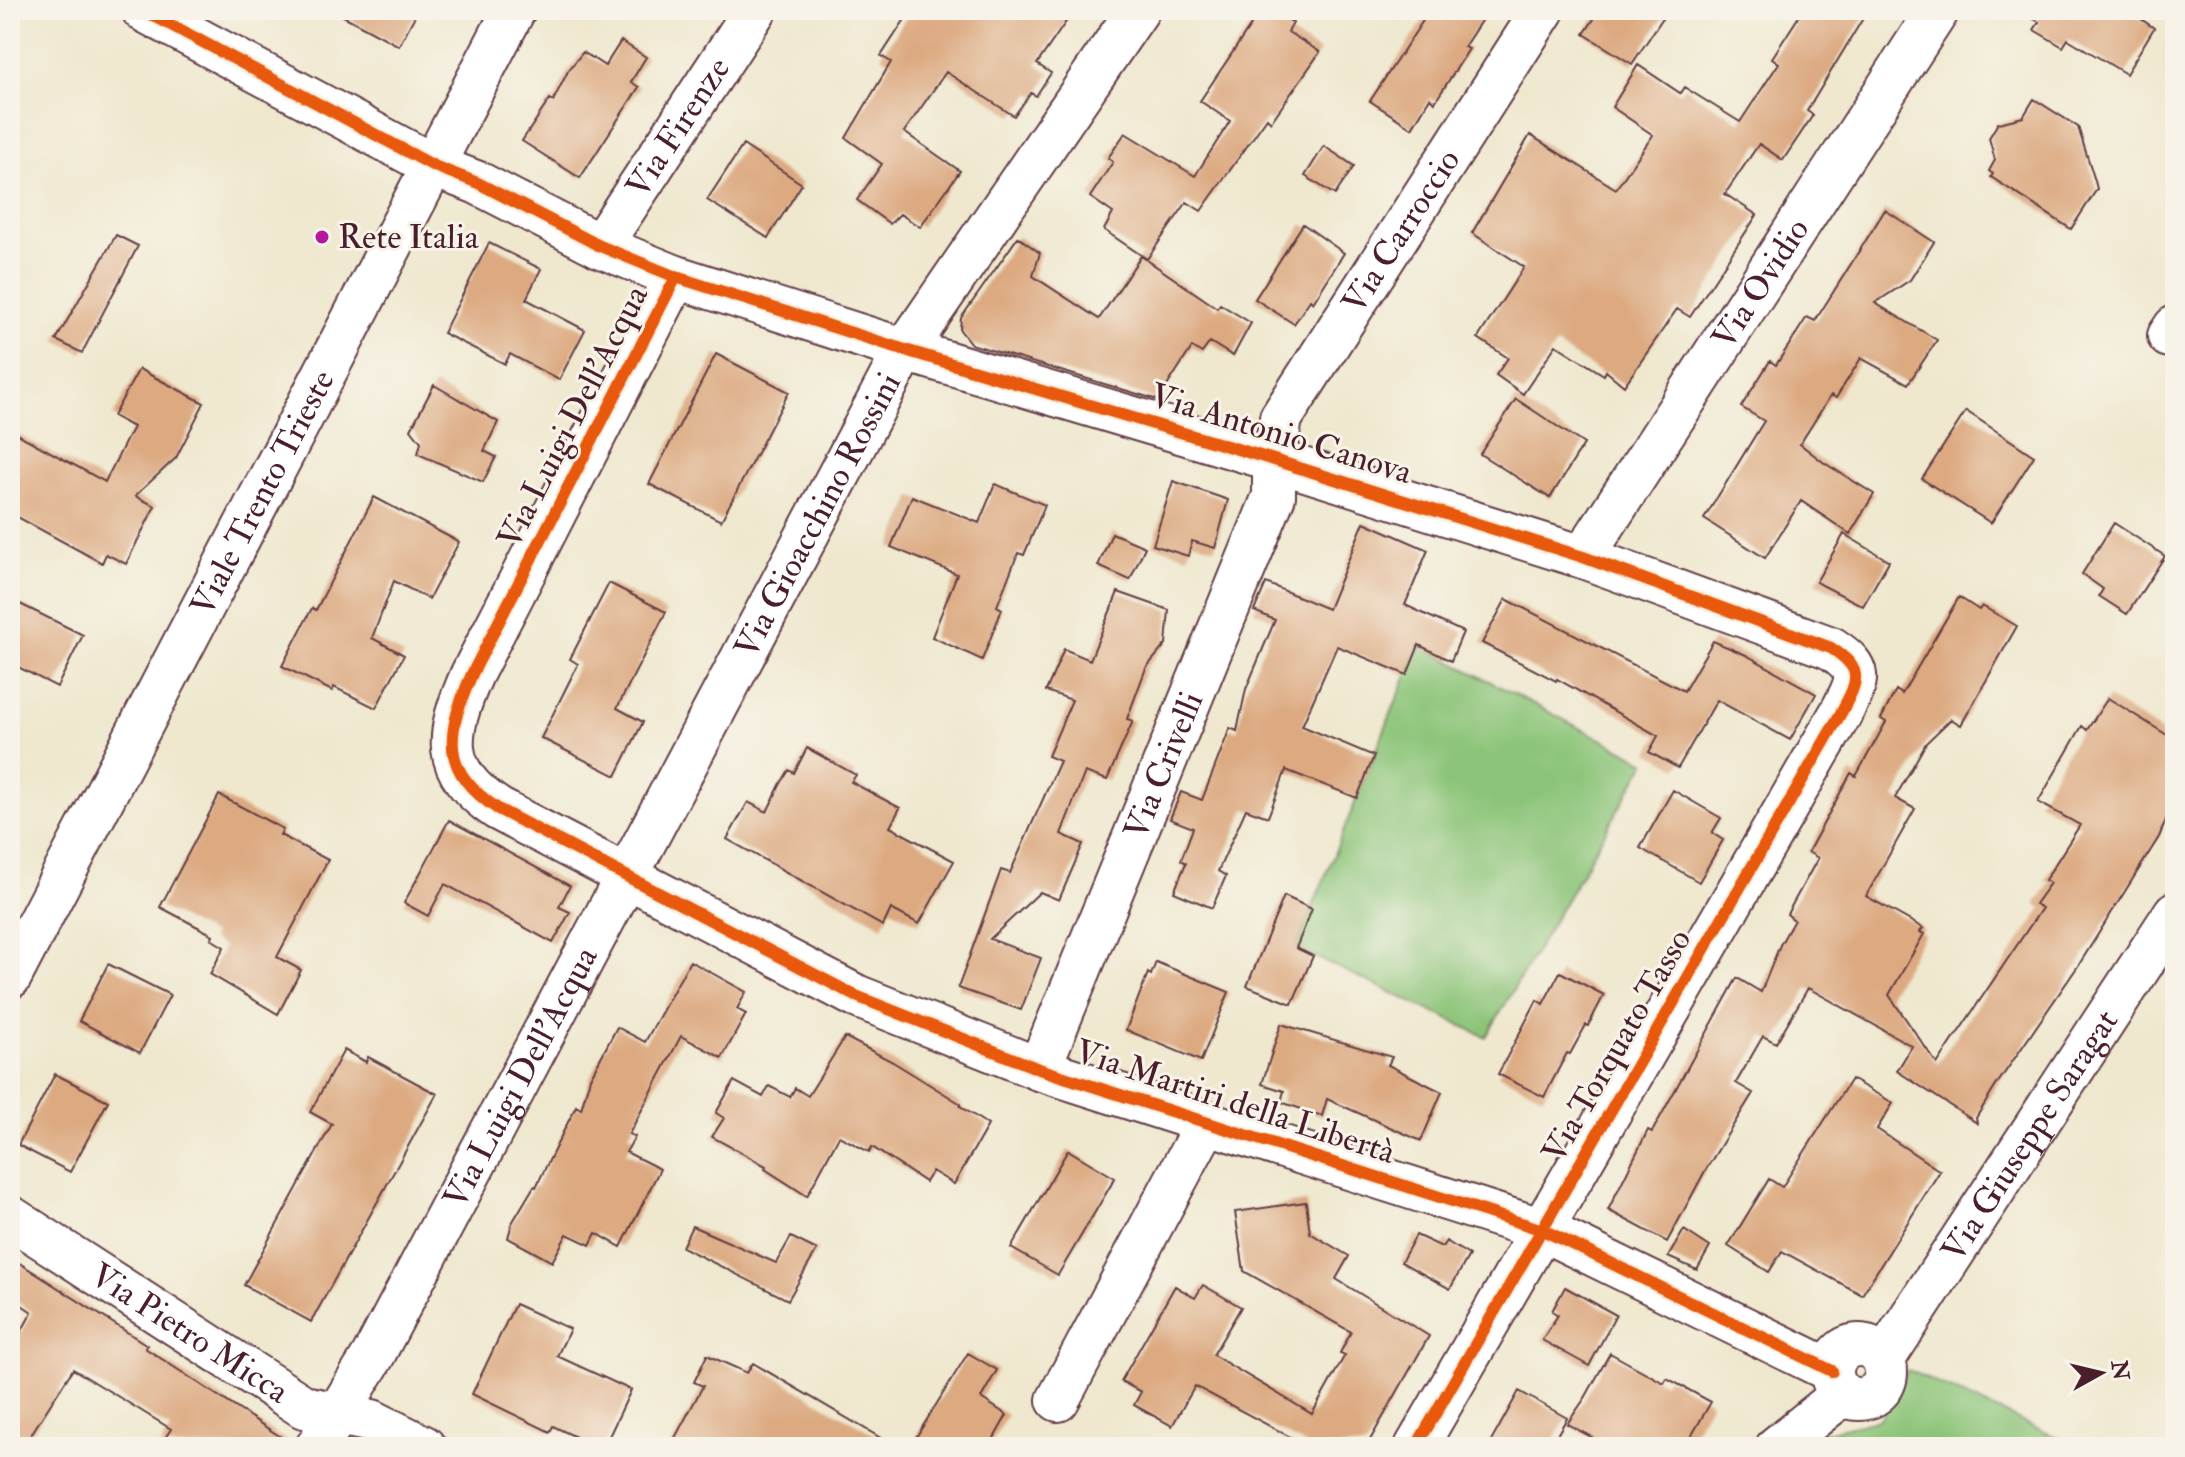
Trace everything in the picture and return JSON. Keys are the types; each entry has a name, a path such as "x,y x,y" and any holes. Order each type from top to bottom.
{"street":[{"name":"Via Luigi Dell'Acqua","path":"143,10 434,166 478,183 600,246 676,277 472,674 459,704 453,732 454,756 462,777 476,795 627,876 373,1356 327,1430"},
{"name":"Viale Trento Trieste","path":"10,977 514,10"},
{"name":"Via Firenze","path":"600,246 755,10"},
{"name":"Via Gioacchino Rossini","path":"627,876 905,350 1138,10"},
{"name":"Via Carroccio","path":"1274,460 1281,418 1543,10"},
{"name":"Via Ovidio","path":"1583,557 1938,10"},
{"name":"Via Antonio Canova","path":"676,277 1583,557 1831,648 1856,670"},
{"name":"Via Crivelli","path":"1039,1069 1274,496 1274,460"},
{"name":"Via Torquato Tasso","path":"1416,1447 1841,713 1856,685 1856,670"},
{"name":"Via Martiri della Libertà","path":"627,876 856,996 1039,1069 1543,1230 1837,1382"},
{"name":"Via Giuseppe Saragat","path":"1837,1382 1860,1399 1877,1393 1886,1377 1883,1360 2175,913"},
{"path":"1058,1400 1207,1122"},
{"name":"Via Pietro Micca","path":"10,1217 304,1407 327,1430 372,1421 424,1447"},
{"path":"1777,1447 1837,1382"}],"green space":[{"path":"1419,645 1646,762 1486,1037 1296,948"},
{"path":"1908,1370 2078,1447 1779,1447 1781,1443 1880,1419"}],"building":[{"path":"332,10 418,10 399,46"},
{"path":"911,10 1074,10 1037,64 1051,73 1036,96 1031,93 1014,116 946,72 904,132 960,171 920,227 900,214 890,224 857,200 882,164 846,138 891,62 881,56"},
{"path":"1261,10 1274,10 1293,23 1288,32 1320,52 1271,122 1267,118 1201,211 1187,202 1147,259 1104,230 1113,213 1090,197 1113,162 1108,158 1125,133 1195,176 1230,121 1200,101"},
{"path":"1430,10 1488,10 1464,47 1469,49 1435,102 1430,98 1412,128 1370,101"},
{"path":"1600,10 1668,10 1632,64 1584,34"},
{"path":"1803,10 1868,10 1807,111 1813,115 1783,160 1759,144 1725,194 1757,215 1690,317 1677,309 1624,386 1606,371 1604,375 1556,345 1523,394 1496,375 1508,358 1478,338 1524,267 1472,233 1530,135 1616,189 1653,135 1612,107 1638,65 1680,93 1684,87 1740,122 1779,63 1772,58"},
{"path":"2018,10 2128,10 2154,28 2126,74 2068,39 2063,47 2034,30 2039,22"},
{"path":"621,41 646,57 631,82 639,87 580,178 522,141 550,99 553,101 568,71 583,52 605,66"},
{"path":"2034,99 2078,127 2095,181 2097,189 2071,229 1991,177 1993,174 1989,171 1995,160 1989,138 1998,123 2023,117"},
{"path":"743,145 802,184 768,238 707,200"},
{"path":"1324,146 1354,166 1335,195 1305,176"},
{"path":"1885,210 1934,242 1910,280 1875,303 1937,340 1908,384 1861,358 1836,398 1831,395 1800,444 1874,494 1850,534 1801,501 1765,558 1704,519 1764,421 1741,407 1770,361 1776,365 1807,317 1815,321"},
{"path":"1303,224 1344,253 1313,303 1310,300 1294,324 1255,299"},
{"path":"116,235 138,246 82,353 56,340"},
{"path":"1018,237 1040,253 1033,276 1099,319 1141,256 1217,308 1220,304 1251,323 1233,356 1210,342 1202,353 1192,347 1158,400 971,344 960,330 961,318"},
{"path":"489,243 541,269 526,299 585,330 559,380 510,354 505,364 443,333"},
{"path":"716,354 789,392 721,521 649,484"},
{"path":"139,369 204,403 176,458 135,496 155,506 126,564 106,554 102,563 10,513 10,430 105,482 133,427 113,416"},
{"path":"434,385 498,422 484,451 496,457 483,482 418,454 421,442 411,429"},
{"path":"1516,399 1584,444 1550,498 1480,454"},
{"path":"1966,411 2034,456 1991,523 1922,479"},
{"path":"1173,481 1228,500 1215,548 1192,541 1188,556 1153,545"},
{"path":"995,484 1045,505 1024,555 1018,553 997,606 1002,609 982,660 932,637 957,574 891,547 912,496 979,523"},
{"path":"374,497 459,542 429,599 394,581 372,638 404,655 376,708 334,687 332,691 282,666 312,608 316,610"},
{"path":"1364,522 1428,550 1405,605 1463,632 1451,661 1419,645 1407,675 1337,646 1302,726 1374,756 1357,798 1286,770 1268,817 1246,809 1218,871 1226,876 1212,908 1174,892 1186,863 1181,860 1193,828 1170,819 1181,792 1202,800 1230,728 1237,731 1246,689 1275,620 1254,611 1266,583 1328,609"},
{"path":"2114,523 2165,556 2127,614 2099,596 2103,589 2082,574"},
{"path":"1112,533 1145,547 1130,580 1098,566"},
{"path":"1844,534 1889,561 1863,606 1816,582"},
{"path":"609,583 666,612 617,708 643,722 616,776 541,738 578,664 570,659"},
{"path":"1118,592 1169,610 1166,644 1146,668 1127,719 1133,721 1107,780 1085,772 1061,834 1083,844 1059,900 1040,892 990,939 1041,958 1021,1010 958,988 1001,870 1010,873 1060,761 1048,756 1072,700 1046,691 1064,649 1090,660"},
{"path":"1959,597 1979,610 1982,606 2017,626 1961,725 1951,719 1926,743 1895,798 1915,809 1866,896 1923,928 1920,932 1924,934 1889,995 1937,1064 2042,908 2035,904 2050,883 2045,880 2080,825 2038,802 2082,726 2087,730 2108,698 2175,740 2175,798 2159,837 2080,963 1997,1084 1976,1118 1977,1123 1897,1071 1912,1046 1808,988 1776,1043 1763,1036 1736,1083 1753,1093 1705,1171 1667,1242 1608,1210 1648,1130 1652,1132 1737,978 1761,992 1794,920 1787,914 1818,858 1808,852 1851,773 1856,776 1886,722 1881,719 1896,690 1902,694"},
{"path":"10,599 83,635 57,687 10,663"},
{"path":"1506,599 1684,691 1713,641 1746,655 1816,694 1790,740 1717,700 1678,768 1649,752 1658,736 1557,679 1482,643"},
{"path":"807,748 856,775 851,782 900,808 890,827 954,861 919,924 891,909 883,926 727,839 748,802 767,812 789,770 794,773"},
{"path":"1673,790 1721,818 1712,833 1723,840 1699,882 1640,848"},
{"path":"219,795 283,829 280,835 328,860 277,957 301,970 278,1014 210,974 224,947 211,939 213,935 160,907"},
{"path":"449,820 570,886 559,907 570,912 553,943 445,884 428,916 404,903"},
{"path":"1284,896 1312,909 1296,948 1313,956 1292,1004 1247,986"},
{"path":"690,961 746,992 737,1009 746,1014 722,1058 681,1036 629,1134 635,1137 626,1152 660,1169 621,1247 596,1233 590,1245 567,1234 552,1262 508,1238 512,1223 536,1187 576,1106 581,1109 590,1078 617,1027 645,1042"},
{"path":"1156,962 1229,992 1201,1061 1126,1030 1148,973 1151,975"},
{"path":"108,964 170,995 140,1053 79,1021"},
{"path":"1560,972 1604,995 1588,1026 1570,1054 1567,1053 1544,1097 1498,1074 1537,1000 1543,1004"},
{"path":"1281,1024 1392,1057 1388,1065 1442,1092 1421,1141 1327,1099 1322,1116 1281,1102 1284,1091 1262,1084"},
{"path":"845,1037 893,1062 961,1104 988,1125 954,1184 932,1171 925,1182 872,1147 869,1152 839,1136 807,1196 765,1169 766,1166 712,1137 724,1118 716,1113 734,1081 763,1097 769,1086 790,1097 795,1088 808,1096"},
{"path":"344,1050 366,1062 368,1057 437,1094 311,1322 244,1285 332,1124 310,1112"},
{"path":"55,1074 108,1101 70,1172 18,1145"},
{"path":"1851,1079 1893,1103 1877,1129 1940,1171 1862,1295 1782,1251 1769,1272 1728,1246 1769,1179 1782,1187"},
{"path":"1068,1150 1115,1178 1058,1275 1011,1248"},
{"path":"1306,1202 1310,1233 1349,1256 1336,1279 1429,1336 1366,1447 1309,1447 1195,1386 1172,1426 1134,1405 1141,1392 1121,1381 1175,1286 1195,1298 1203,1285 1241,1307 1213,1355 1312,1414 1345,1355 1340,1353 1351,1332 1244,1271 1235,1212"},
{"path":"692,1226 776,1263 791,1237 817,1250 788,1300 682,1247"},
{"path":"1684,1230 1710,1247 1697,1270 1668,1257"},
{"path":"1416,1235 1442,1247 1446,1241 1469,1255 1450,1289 1401,1262"},
{"path":"10,1257 147,1345 145,1348 293,1447 159,1447 171,1429 73,1369 23,1447 10,1447 10,1352 32,1312 10,1297"},
{"path":"1565,1287 1616,1315 1589,1366 1542,1340 1558,1315 1552,1311"},
{"path":"515,1304 570,1329 557,1356 631,1390 604,1447 597,1447 553,1426 550,1432 472,1394"},
{"path":"968,1353 997,1370 981,1398 1007,1415 989,1447 910,1447"},
{"path":"1610,1353 1664,1383 1667,1378 1711,1402 1685,1447 1610,1447 1567,1424"},
{"path":"707,1355 747,1373 753,1363 896,1447 670,1447 703,1386 694,1382"},
{"path":"1519,1391 1567,1418 1550,1447 1488,1447"}],"cycle path":[{"path":"143,10 434,166 478,183 600,246 676,277 1583,557 1831,648 1849,663 1854,670 1854,684 1841,713 1416,1447"},
{"path":"676,277 463,695 453,733 453,749 465,780 479,794 498,809 856,996 1039,1069 1543,1230 1832,1371"}],"place":[{"name":"Rete Italia","path":"322,237"}]}
